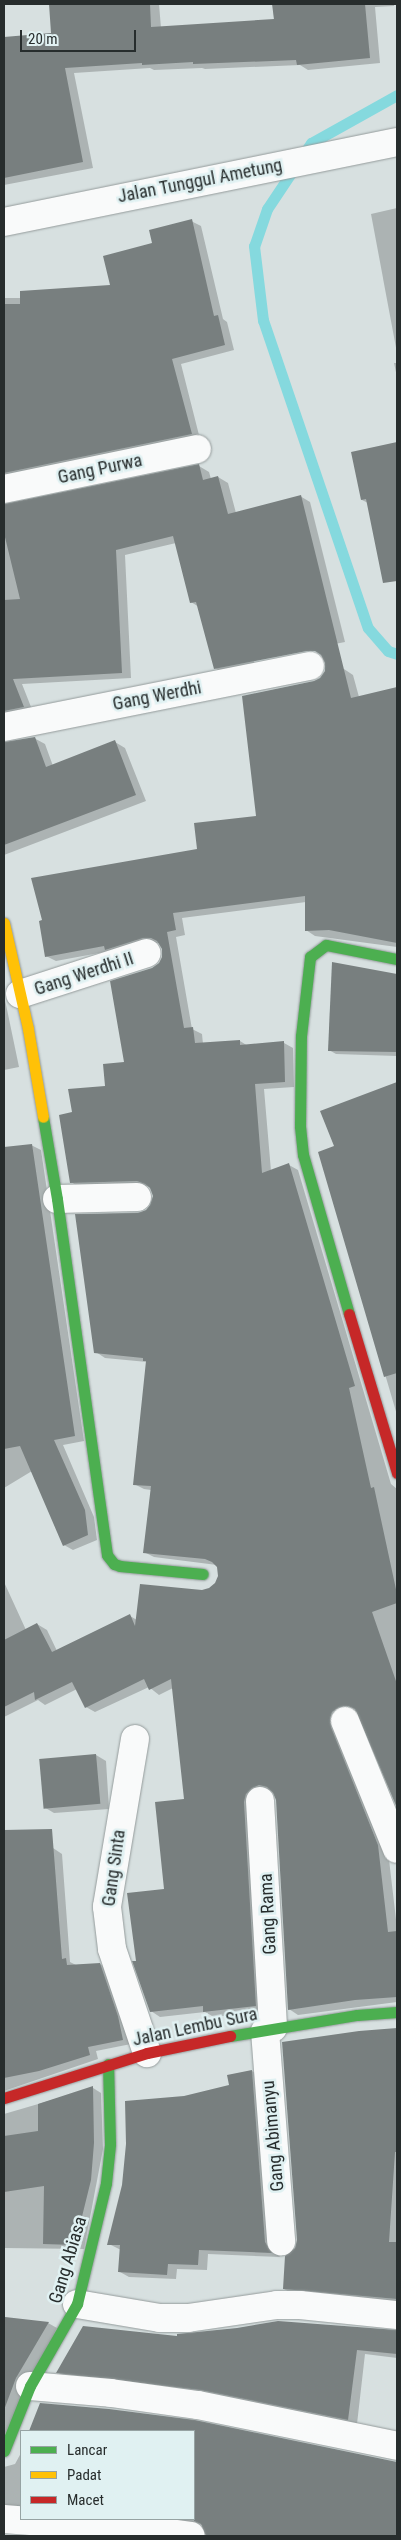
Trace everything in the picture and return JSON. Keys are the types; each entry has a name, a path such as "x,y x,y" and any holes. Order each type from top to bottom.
{"street":[{"name":"Jalan Tunggul Ametung","path":"4,222 210,178 397,142"},
{"name":"Gang Purwa","path":"4,489 196,449"},
{"name":"Gang Werdhi","path":"4,727 310,666"},
{"path":"4,923 28,1029 57,1199 107,1556 114,1564 120,1566 203,1574"},
{"path":"397,959 326,945 318,949 310,957 301,1036 300,1126 303,1155 313,1195 397,1473"},
{"name":"Gang Werdhi II","path":"20,994 148,953"},
{"path":"57,1199 136,1197"},
{"path":"345,1721 397,1849"},
{"name":"Gang Sinta","path":"135,1738 107,1906 112,1949 147,2053"},
{"name":"Gang Rama","path":"260,1801 264,1842 269,2029"},
{"name":"Jalan Lembu Sura","path":"4,2098 147,2053 269,2029 357,2015 397,2012"},
{"name":"Gang Abimanyu","path":"269,2029 282,2241"},
{"name":"Gang Abiasa","path":"4,2451 30,2386 77,2304 106,2183 110,2144 108,2064"},
{"path":"77,2304 160,2318 188,2318 259,2307 300,2304 397,2315"},
{"path":"30,2386 111,2393 198,2405 397,2446"},
{"path":"4,2519 146,2530 191,2536"}],"building":[{"path":"49,4 150,4 151,27 274,19 272,4 365,4 370,58 297,65 296,60 142,65 142,63 65,68 83,162 4,178 4,37 51,33"},
{"path":"192,219 214,316 218,315 225,345 172,359 192,434 4,473 4,304 20,304 20,291 110,285 103,256 152,243 149,230"},
{"path":"397,442 397,581 383,583 366,499 361,500 351,452"},
{"path":"199,464 203,480 218,476 228,514 301,495 351,698 397,687 397,943 329,930 305,931 305,896 173,913 176,930 167,932 184,1028 193,1027 195,1043 240,1040 240,1045 284,1041 285,1082 255,1084 262,1173 289,1163 355,1386 349,1388 371,1488 374,1487 397,1594 397,1603 372,1612 397,1684 397,1808 355,1709 348,1706 339,1707 332,1712 330,1719 331,1727 378,1845 388,1932 397,1931 397,1997 355,2000 288,2010 276,1800 273,1793 267,1787 259,1785 252,1788 246,1794 244,1802 256,2006 203,2012 203,2006 150,2012 132,1961 136,1961 127,1893 164,1889 155,1802 184,1799 171,1679 149,1690 144,1679 85,1708 72,1682 35,1700 34,1692 4,1707 4,1640 37,1623 52,1652 130,1614 135,1626 140,1584 202,1590 209,1588 215,1583 218,1576 217,1567 205,1559 143,1553 151,1486 133,1485 146,1361 143,1361 143,1358 94,1353 75,1214 138,1213 146,1210 153,1196 150,1188 137,1181 70,1183 59,1115 72,1112 68,1089 105,1086 103,1064 124,1062 110,981 152,968 159,963 162,957 162,949 157,941 151,938 143,938 105,950 104,946 45,957 39,921 42,920 31,878 197,849 194,823 256,816 242,696 314,681 320,678 325,671 325,663 321,655 315,651 307,651 214,669 196,602 190,603 173,536 116,550 122,673 13,679 24,707 4,711 4,600 20,599 4,533 4,504"},
{"path":"35,737 46,767 115,740 136,795 4,845 4,742"},
{"path":"332,962 397,974 397,1052 328,1051"},
{"path":"397,1082 397,1373 384,1377 318,1152 334,1146 320,1111"},
{"path":"32,1144 75,1436 54,1440 85,1510 88,1535 63,1546 20,1446 4,1449 4,1147"},
{"path":"96,1754 100,1804 44,1809 39,1759"},
{"path":"52,1829 62,1959 66,1958 67,1965 100,1963 118,2016 123,2040 88,2047 90,2055 39,2071 4,2078 4,1830"},
{"path":"397,2028 397,2152 395,2152 389,2242 397,2242 397,2299 283,2289 285,2256 295,2248 297,2240 282,2042 359,2031"},
{"path":"252,2070 265,2242 272,2253 199,2250 198,2265 168,2264 167,2275 118,2272 120,2245 107,2245 122,2185 126,2144 125,2101 184,2096 229,2085 227,2075"},
{"path":"93,2086 94,2143 91,2180 75,2245 43,2244 44,2186 4,2192 4,2136 38,2131 38,2104"},
{"path":"5,2317 49,2322 16,2378 4,2410"},
{"path":"278,2321 397,2330 397,2354 357,2350 348,2420 200,2390 56,2373 83,2326 177,2336 177,2334 237,2328"},
{"path":"40,2403 109,2409 195,2420 397,2462 397,2536 206,2536 201,2524 194,2521 195,2430 29,2430"}],"waterway":[{"path":"397,95 311,143 267,209 254,246 263,320 368,628 388,651 397,654"}],"traffic: fast":[{"path":"349,1314 303,1155 300,1126 301,1036 310,957 326,945 397,959"},
{"path":"43,1117 57,1199 107,1555 114,1564 120,1566 203,1574"},
{"path":"230,2036 357,2015 397,2012"},
{"path":"4,2451 30,2386 77,2304 106,2183 110,2144 108,2064"}],"traffic: slow":[{"path":"4,923 28,1029 43,1117"}],"traffic: jam":[{"path":"349,1314 397,1473"},
{"path":"4,2098 147,2053 230,2036"}]}
